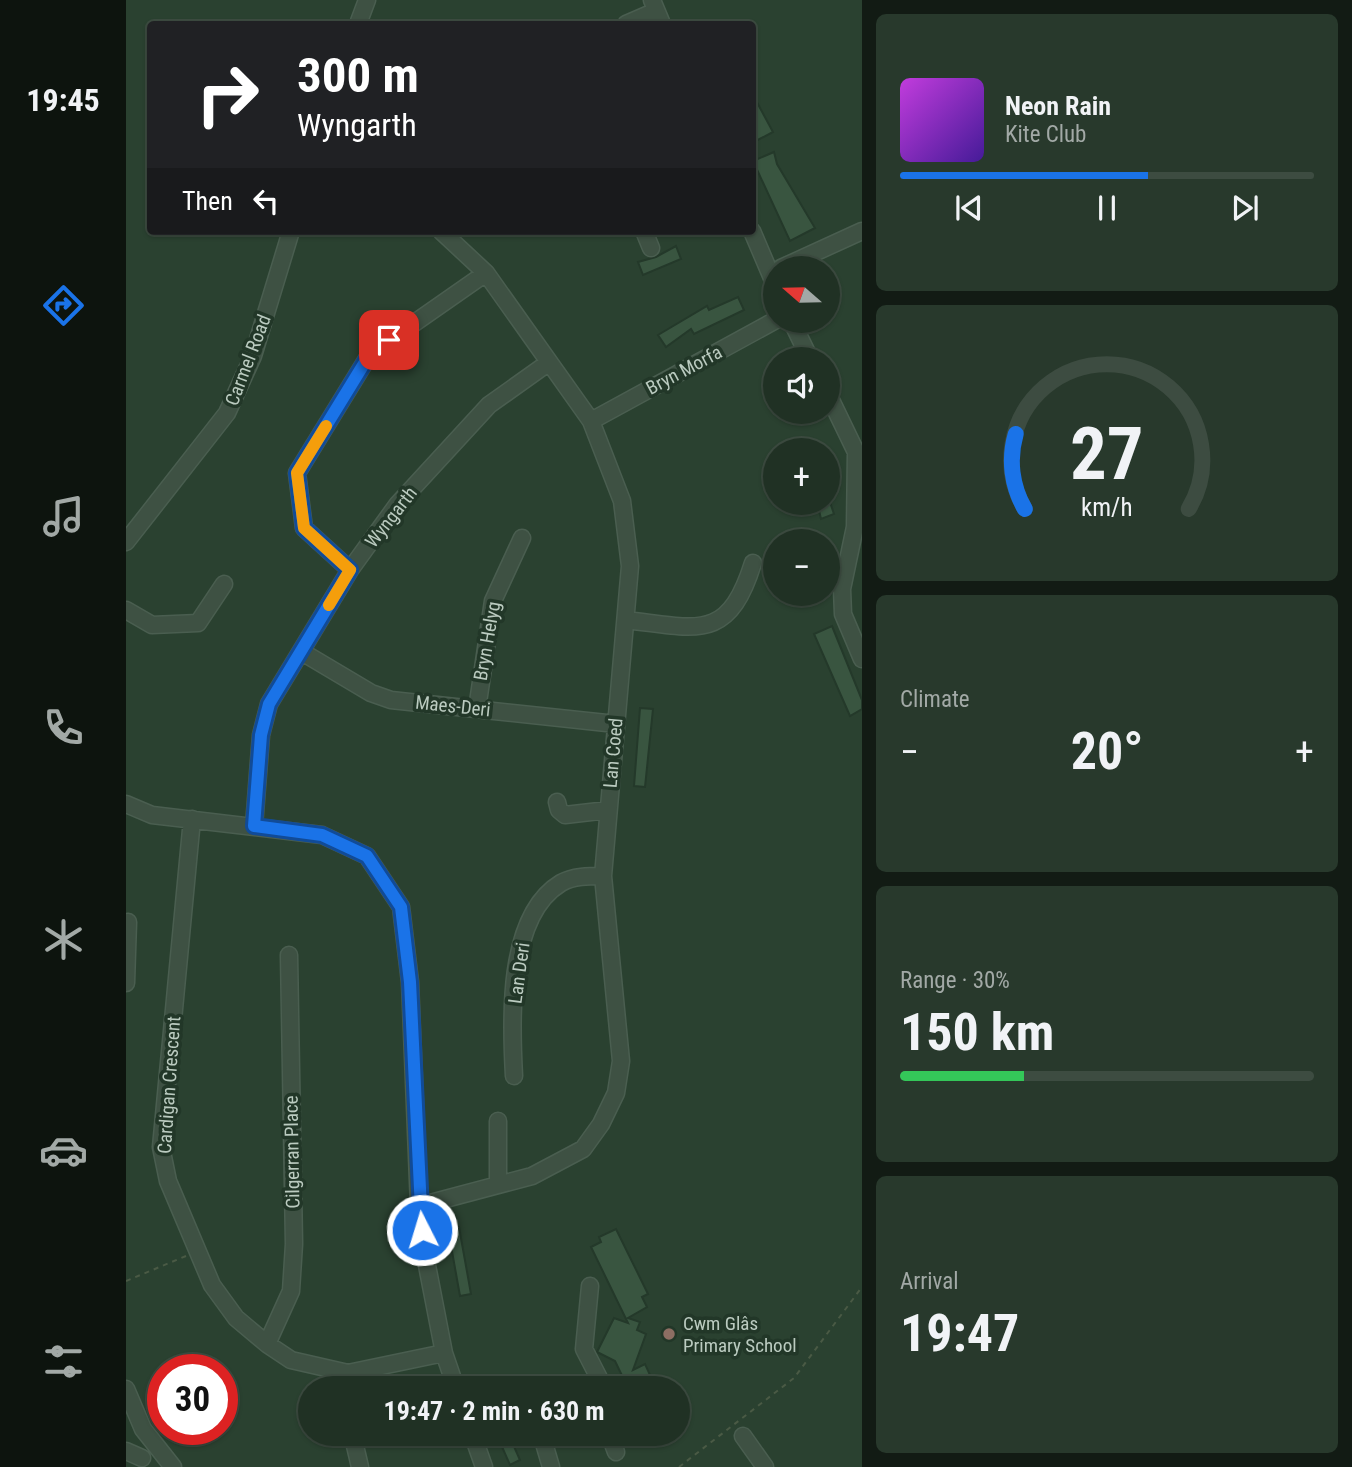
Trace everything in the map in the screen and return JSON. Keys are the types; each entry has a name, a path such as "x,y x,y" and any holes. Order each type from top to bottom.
{"street":[{"path":"359,21 366,0"},
{"path":"634,21 657,12"},
{"path":"811,256 862,231"},
{"name":"Carmel Road","path":"126,542 228,413 253,356 290,235"},
{"name":"Lan Coed","path":"419,1206 532,1176 583,1149 601,1124 616,1093 621,1061 603,876 630,566 622,501 591,421 486,273 445,235"},
{"path":"646,235 651,248"},
{"path":"754,235 765,256"},
{"path":"350,570 304,528 297,473 370,354 486,273"},
{"name":"Bryn Morfa","path":"591,421 763,327"},
{"name":"Wyngarth","path":"254,826 263,722 269,704 350,570 397,505 489,405 548,363"},
{"path":"840,419 859,458 855,527 842,589 843,614 862,659"},
{"name":"Bryn Helyg","path":"477,709 493,601 522,538"},
{"path":"626,620 689,627 722,619 734,608 744,592 753,563"},
{"path":"126,610 152,625 198,623 224,584"},
{"name":"Maes-Deri","path":"302,652 371,693 391,700 615,724"},
{"path":"557,802 559,810 565,815 608,810"},
{"path":"126,804 152,815 322,835 367,856 401,907 410,982 419,1206 425,1255 444,1353 452,1376"},
{"name":"Cardigan Crescent","path":"192,819 161,1147 168,1181 212,1285 236,1318 290,1360 336,1376"},
{"name":"Lan Deri","path":"514,1076 512,1031 515,988 520,944 531,917 561,883 583,876 603,876"},
{"path":"126,983 128,922"},
{"name":"Cilgerran Place","path":"267,1344 291,1291 294,1244 289,955"},
{"path":"498,1121 498,1185"},
{"path":"590,1286 584,1349 598,1376"},
{"name":"Cardigan Crescent","path":"362,1376 444,1353"},
{"path":"126,1389 143,1429 173,1467"},
{"path":"743,1436 765,1467"},
{"path":"355,1446 360,1467"},
{"path":"477,1446 484,1467"},
{"path":"545,1446 551,1467"},
{"path":"614,1446 617,1452"},
{"path":"126,1451 142,1458"}],"path":[{"path":"126,1281 197,1251"},
{"path":"679,1467 794,1378 862,1287"}],"building":[{"path":"756,100 773,132 756,141"},
{"path":"774,152 777,164 815,228 790,241 756,167 756,160"},
{"path":"676,246 681,259 643,275 638,262 656,257"},
{"path":"738,297 744,310 694,334 691,329 666,347 658,335 707,306 709,310"},
{"path":"832,626 862,700 862,709 850,716 814,634"},
{"path":"640,708 653,709 645,787 634,786"},
{"path":"459,1227 471,1294 460,1296 448,1229"},
{"path":"616,1229 648,1294 642,1297 647,1307 628,1318 640,1322 637,1330 646,1334 633,1370 645,1364 650,1376 622,1376 615,1361 597,1352 614,1318 628,1323 591,1247 601,1242 599,1237"},
{"path":"502,1446 514,1446 520,1460 510,1465"}],"slow traffic":[{"path":"326,426 297,473 304,528 350,570 329,605"}],"place":[{"name":"Cwm Glâs Primary School","path":"669,1334"}],"route":[{"path":"389,340 370,354 297,473 304,528 350,570 269,704 261,735 254,826 322,835 367,856 401,907 410,982 422,1230"}]}
